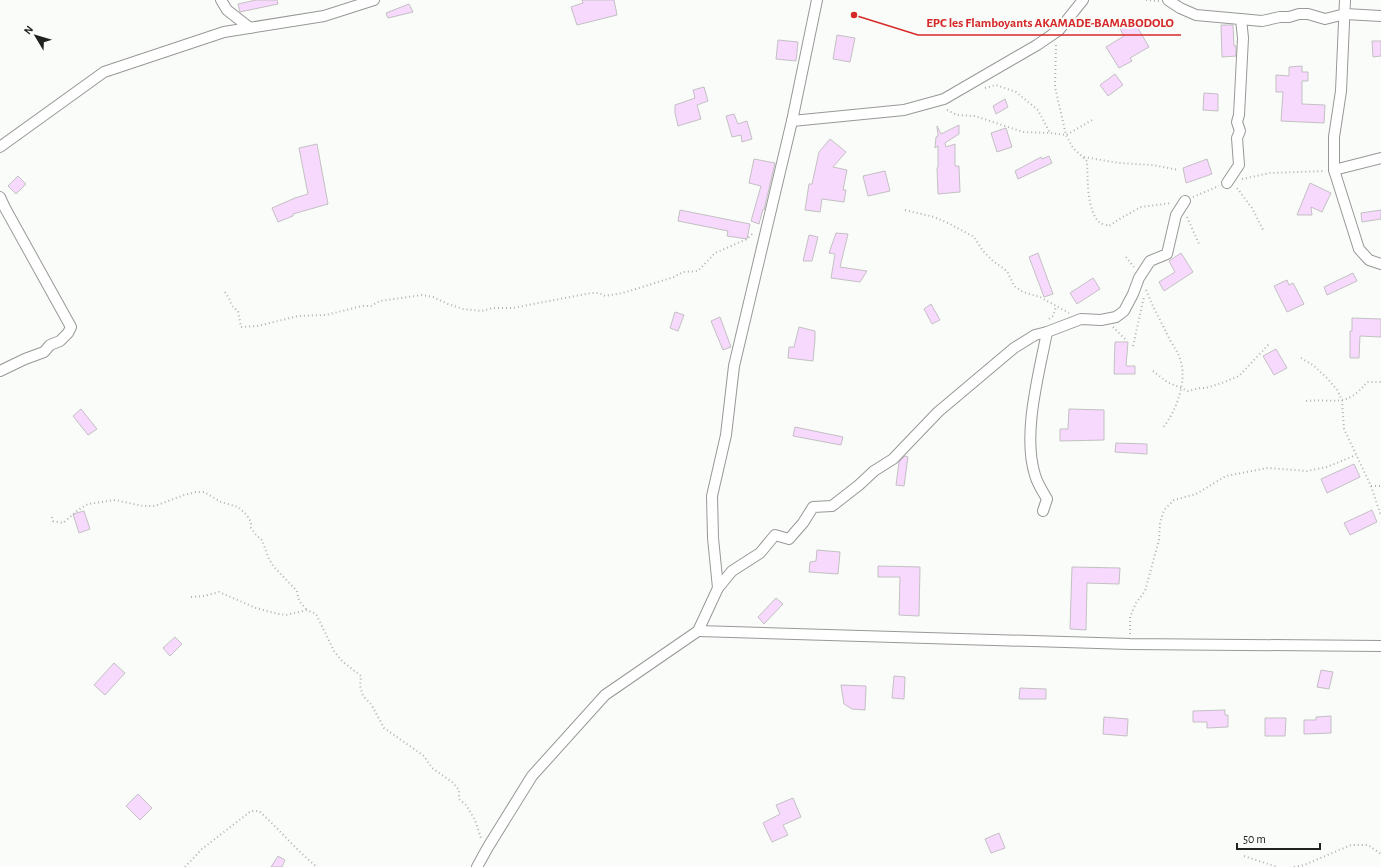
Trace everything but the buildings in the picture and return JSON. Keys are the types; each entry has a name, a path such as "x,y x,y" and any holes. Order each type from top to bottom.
{"street":[{"path":"221,0 227,10 250,28"},
{"path":"0,147 104,72 224,32 324,16 374,0"},
{"path":"718,588 713,538 712,496 726,435 734,366 792,121 817,0"},
{"path":"792,121 904,110 933,102 950,95 1037,45 1059,30 1083,0"},
{"path":"1168,0 1180,8 1196,15 1262,21 1299,14 1308,14 1325,19 1345,14 1381,16"},
{"path":"1345,0 1341,91 1334,137 1334,170 1359,250 1369,260 1381,264"},
{"path":"1230,182 1239,165 1237,138 1240,131 1237,122 1239,115 1243,38 1241,18"},
{"path":"1334,170 1381,158"},
{"path":"0,197 71,327 68,333 60,341 50,345 44,352 0,371"},
{"path":"477,867 532,776 605,695 698,631 718,588 732,571 760,553 775,535 789,539 804,523 813,507 832,506 874,472 893,459 938,412 1014,348 1035,335 1047,332 1081,318 1105,320 1116,317 1124,311 1133,294 1138,278 1150,261 1167,254 1176,215 1182,204"},
{"path":"1043,511 1048,500 1035,476 1031,452 1031,423 1032,409 1047,332"},
{"path":"698,631 1130,644 1381,646"}],"path":[{"path":"1059,30 1055,47 1055,87 1066,135 1074,148 1087,161 1088,190 1091,208 1101,223 1109,226 1141,207 1182,204 1230,182 1270,173 1334,170"},
{"path":"981,89 996,85 1016,92 1038,110 1050,132"},
{"path":"933,102 957,116 975,116 1023,132 1050,132 1066,135 1094,119"},
{"path":"1083,157 1119,163 1153,165 1179,170"},
{"path":"1230,182 1252,208 1264,232"},
{"path":"1182,204 1199,244"},
{"path":"905,210 948,222 974,237 983,251 1007,271 1014,286 1023,292 1040,297 1056,307 1081,318"},
{"path":"225,292 232,306 238,311 241,327 258,326 298,316 326,315 362,306 371,306 380,301 422,295 433,297 463,309 481,312 493,308 513,308 591,293 599,293 605,296 623,293 674,277 683,272 698,271 715,253 747,240 757,229"},
{"path":"1126,257 1133,265 1138,278 1181,360 1182,377 1180,388 1171,418 1162,429"},
{"path":"1133,346 1146,291"},
{"path":"1105,320 1125,339"},
{"path":"1153,370 1167,382 1188,391 1206,388 1239,376 1270,343"},
{"path":"1301,358 1313,364 1338,391 1342,401 1344,429 1371,486 1381,516"},
{"path":"1306,401 1342,401 1355,395 1367,382 1381,382"},
{"path":"1130,644 1130,618 1136,603 1145,591 1147,585 1159,540 1160,523 1164,510 1174,500 1196,494 1226,476 1268,468 1307,471 1327,467 1356,455"},
{"path":"1371,486 1381,486"},
{"path":"52,517 53,521 63,523 78,510 88,504 115,500 143,506 155,506 196,492 204,492 221,502 238,507 246,514 251,522 251,528 256,536 262,540 269,559 274,567 297,591 299,600 307,610 316,614 334,651 342,661 361,676 360,686 363,696 370,704 384,728 424,756 432,768 455,785 459,790 459,798 475,820 483,844 488,847"},
{"path":"190,597 204,596 219,592 256,608 274,613 286,615 307,610"},
{"path":"185,867 202,850 251,811 258,811 274,825 303,856 317,867"},
{"path":"1294,867 1304,865 1352,844 1368,845 1381,854"},
{"path":"1244,856 1277,867"}],"place":[{"name":"EPC les Flamboyants AKAMADE-BAMABODOLO","path":"854,15"}]}
